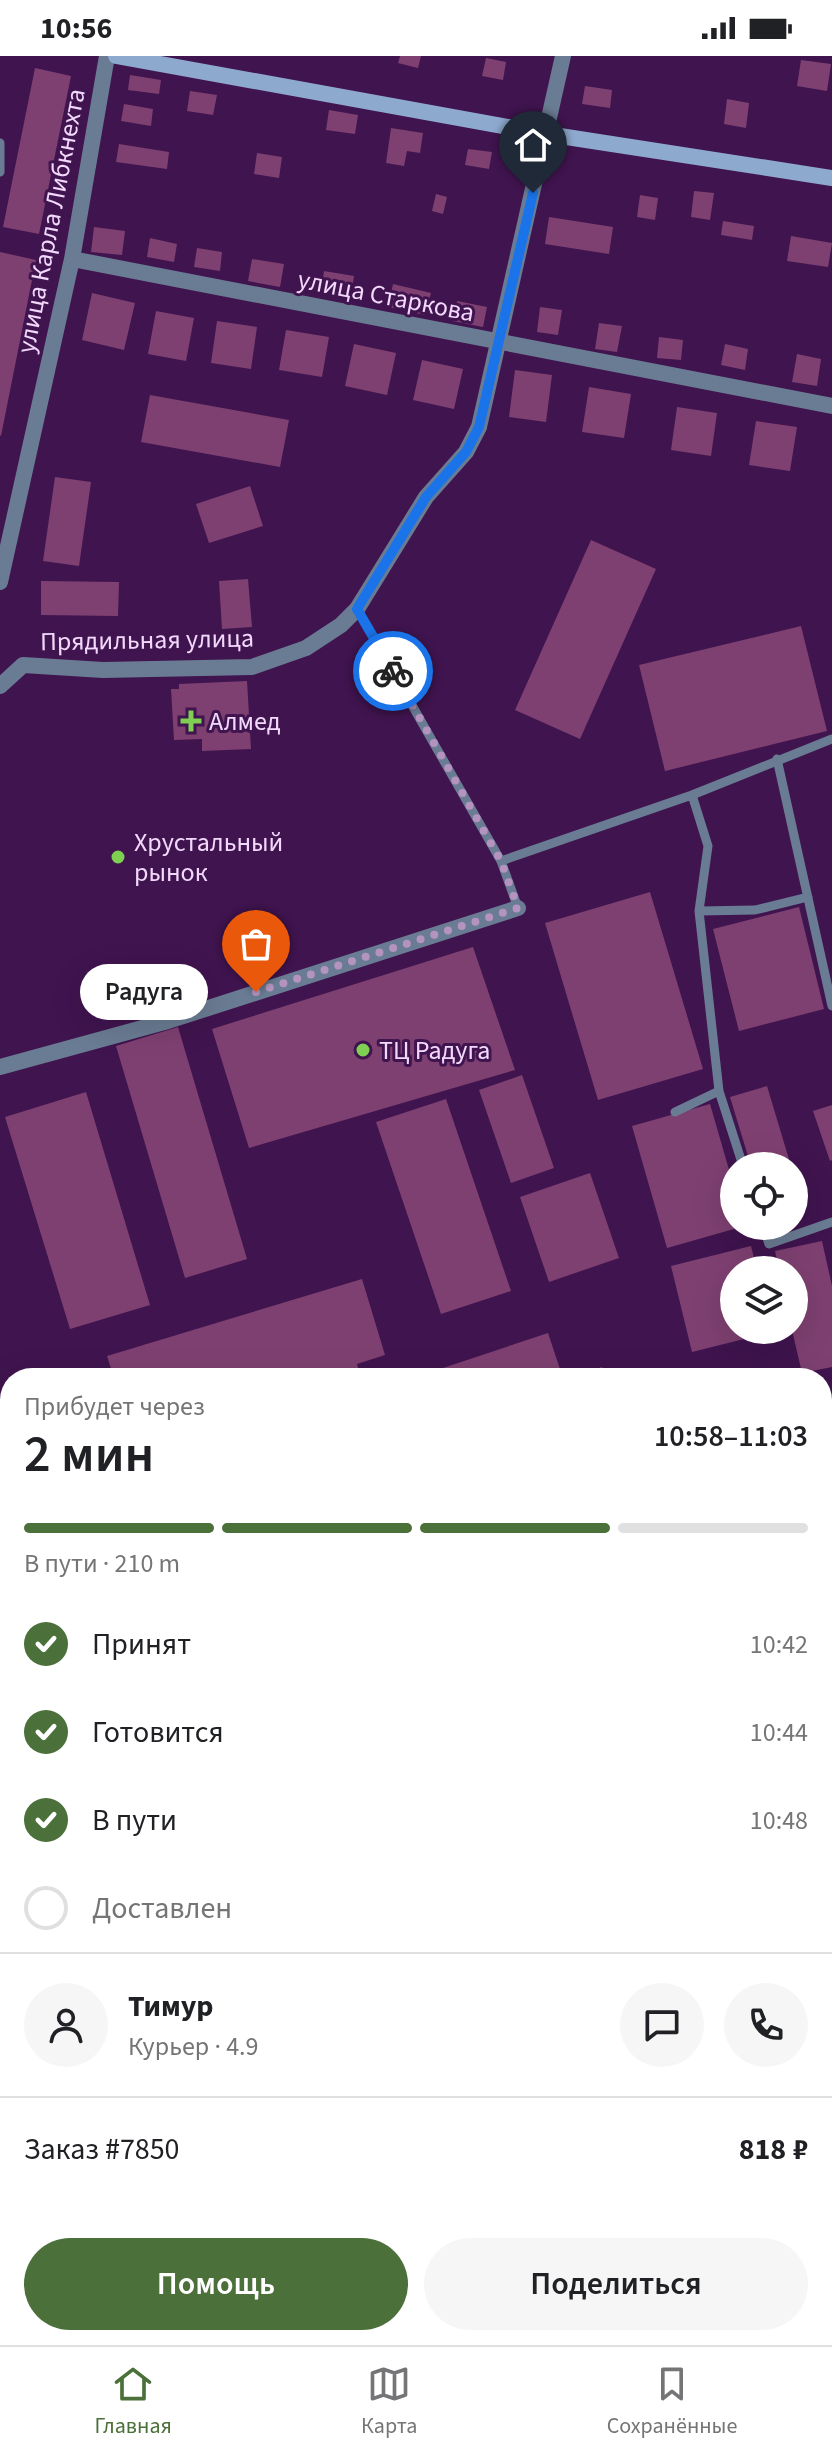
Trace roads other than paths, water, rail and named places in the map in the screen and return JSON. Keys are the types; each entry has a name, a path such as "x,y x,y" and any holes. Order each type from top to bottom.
{"main road":[{"path":"116,56 547,134 832,178"}],"street":[{"name":"улица Карла Либкнехта","path":"0,582 72,259 107,56"},
{"name":"Прядильная улица","path":"0,686 23,665 103,670 252,667 306,648 341,625 357,609 426,497 466,452 479,427 563,56"},
{"name":"улица Старкова","path":"72,259 832,406"},
{"path":"0,1067 168,1021 518,908"}],"lane":[{"path":"0,143 0,172"},
{"path":"357,609 501,861 518,908"},
{"path":"501,861 692,795 832,739"},
{"path":"777,759 832,1006"},
{"path":"692,795 708,846 699,911 719,1091 739,1152"},
{"path":"699,911 755,910 808,897"},
{"path":"675,1112 719,1091"},
{"path":"808,1230 832,1222"}],"place":[{"name":"Алмед","path":"191,721"},
{"name":"Хрустальный рынок","path":"118,857"},
{"name":"Радуга","path":"256,992"},
{"name":"ТЦ Радуга","path":"363,1050"}]}
